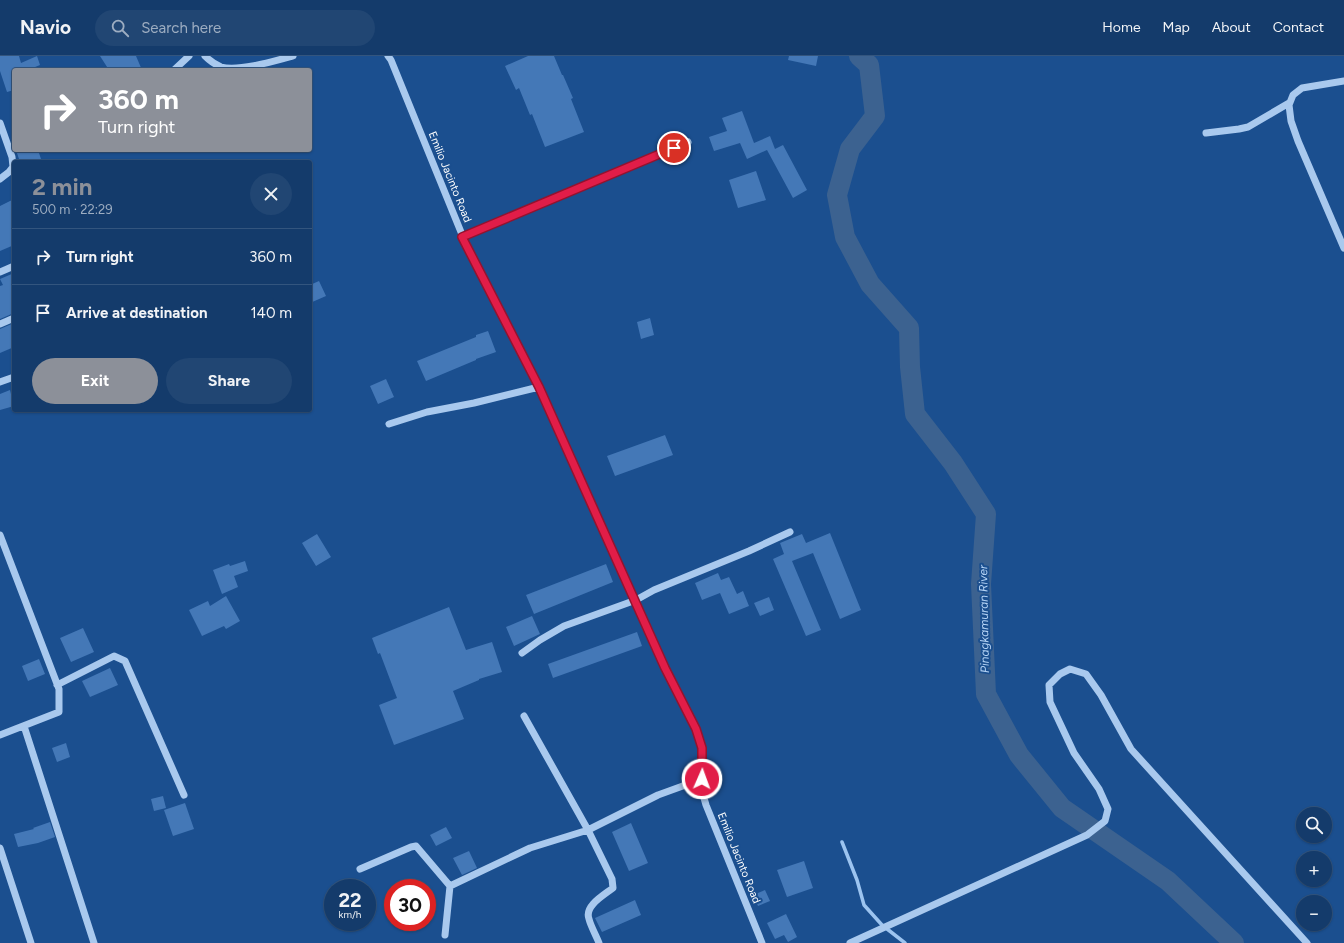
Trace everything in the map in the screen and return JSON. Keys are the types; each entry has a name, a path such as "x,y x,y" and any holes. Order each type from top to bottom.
{"street":[{"path":"176,68 189,56"},
{"path":"205,56 211,62 222,67 248,67 293,56"},
{"name":"Emilio Jacinto Road","path":"388,56 391,60 462,237 539,387 636,600 665,668 696,729 702,748 702,791 706,805 762,943"},
{"path":"1344,81 1302,88 1293,95 1289,111 1298,141 1344,248"},
{"path":"1206,133 1248,127 1290,103"},
{"path":"0,123 12,160"},
{"path":"462,237 688,142"},
{"path":"0,179 12,168"},
{"path":"0,272 12,267"},
{"path":"0,324 12,319"},
{"path":"0,382 12,378"},
{"path":"389,424 427,412 474,403 539,387"},
{"path":"522,653 540,640 564,626 636,600 654,590 790,532"},
{"path":"0,535 59,689 59,712 0,735"},
{"path":"57,685 114,656 125,660 184,795"},
{"path":"850,943 1087,835 1106,821 1108,809 1100,789 1074,753 1050,702 1049,685 1060,674 1070,669 1086,674 1101,695 1131,750 1307,943"},
{"path":"524,716 588,830 612,879 613,888 595,901 589,910 588,918 600,943"},
{"path":"24,726 94,943"},
{"path":"450,886 530,848 588,830 658,794 702,779"},
{"path":"360,869 416,846 450,886 445,935"},
{"path":"0,848 31,943"}],"building":[{"path":"0,56 19,56 21,63 37,56 40,65 33,68 12,68 12,91 7,92 0,71"},
{"path":"100,56 136,56 141,68 108,68"},
{"path":"528,56 554,56 573,98 571,99 584,132 545,147 532,114 530,115 519,88 516,90 505,66"},
{"path":"789,56 818,56 816,66 788,60"},
{"path":"742,111 754,143 770,136 775,149 783,145 807,190 793,198 767,150 747,159 740,143 714,151 709,137 727,131 722,118"},
{"path":"17,152 39,152 41,159 38,160 19,160"},
{"path":"756,171 766,200 738,208 729,180"},
{"path":"12,200 12,246 0,251 0,206"},
{"path":"12,274 12,314 0,319 0,286 3,285 0,279"},
{"path":"319,281 326,296 312,302 312,284"},
{"path":"650,318 654,335 641,339 637,322"},
{"path":"12,324 12,348 0,353 0,329"},
{"path":"488,331 496,352 426,381 417,361"},
{"path":"386,379 394,397 378,404 370,386"},
{"path":"10,390 12,407 0,410 0,394"},
{"path":"665,435 673,455 615,476 607,456"},
{"path":"830,533 861,610 840,619 813,553 792,561 821,630 806,636 773,559 784,554 780,543 802,534 806,543"},
{"path":"317,534 331,557 316,566 302,543"},
{"path":"245,561 248,571 234,576 238,587 222,594 213,570 229,564 230,566"},
{"path":"606,564 613,582 534,614 526,595"},
{"path":"718,573 721,580 729,577 737,594 743,591 749,606 729,614 720,593 702,600 695,583"},
{"path":"226,596 240,621 226,629 224,626 202,636 189,610 208,601 210,606"},
{"path":"769,597 774,610 760,616 754,603"},
{"path":"449,607 466,650 492,642 502,672 479,679 453,691 464,719 394,745 379,705 397,698 380,653 378,654 372,638"},
{"path":"532,616 540,634 514,646 506,627"},
{"path":"83,628 94,652 71,662 60,638"},
{"path":"637,632 642,646 553,678 548,664"},
{"path":"39,659 45,674 28,681 22,666"},
{"path":"110,668 118,685 90,697 82,681"},
{"path":"66,743 70,757 57,762 52,748"},
{"path":"163,796 166,808 154,811 151,799"},
{"path":"185,803 194,829 173,836 164,810"},
{"path":"50,822 55,837 38,843 18,847 14,834 34,829 33,828"},
{"path":"631,823 648,863 629,871 612,832"},
{"path":"446,827 452,838 436,846 430,835"},
{"path":"469,851 477,868 462,875 453,858"},
{"path":"804,861 813,888 787,897 777,870"},
{"path":"765,890 770,901 758,906 753,895"},
{"path":"635,900 641,915 602,932 595,918"},
{"path":"786,914 797,937 788,942 784,935 775,939 767,923"}],"waterway":[{"name":"Pinagkamuran River","path":"859,56 869,65 875,116 850,149 837,195 845,237 870,284 909,328 910,367 915,414 953,463 986,514 981,584 986,694 1019,755 1062,808 1168,881 1234,943"},
{"path":"842,842 857,880 864,905 882,925 905,943"}],"route":[{"path":"674,148 462,237 539,387 636,600 665,668 696,729 702,748 702,779"}]}
